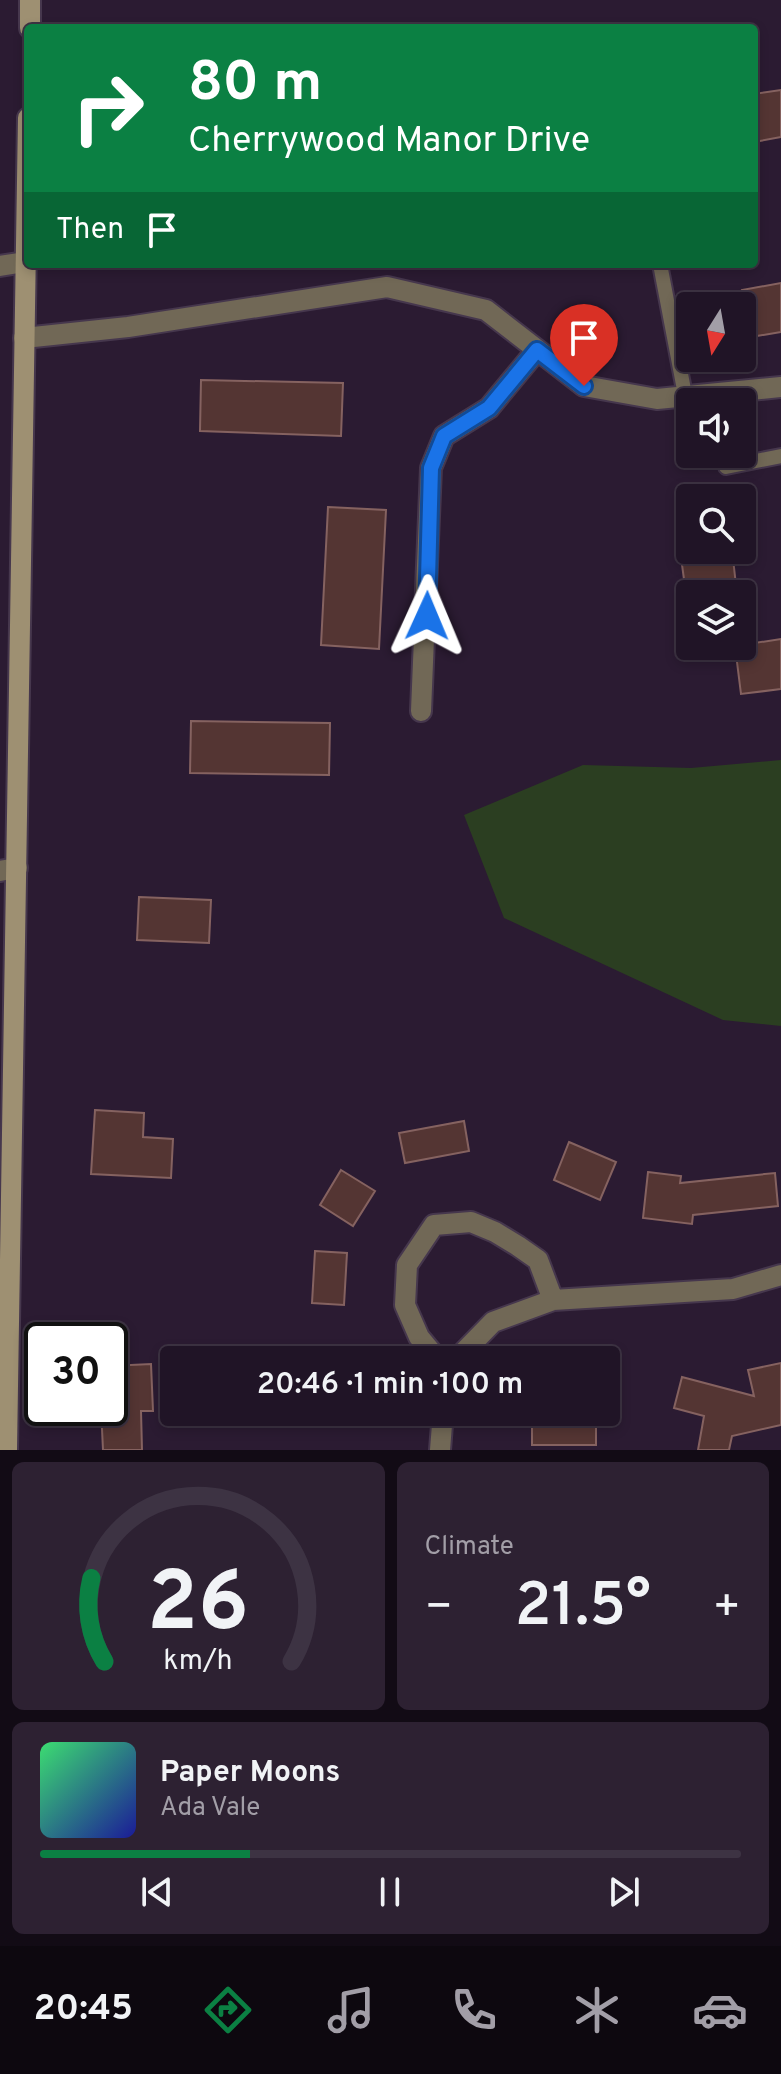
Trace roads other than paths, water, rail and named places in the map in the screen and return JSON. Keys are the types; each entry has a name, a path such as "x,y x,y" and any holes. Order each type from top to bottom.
{"main road":[{"path":"30,0 30,24"},
{"path":"7,1450 8,870 25,268"}],"street":[{"path":"0,266 24,262"},
{"path":"24,338 128,327 387,287 486,310 584,386 657,399 676,396"},
{"path":"421,711 431,468 444,436 489,408 537,350"},
{"path":"756,389 781,387"},
{"path":"426,1346 419,1337 405,1305 407,1265 434,1225 471,1222 507,1239 538,1260 553,1300"},
{"path":"470,1346 493,1322 553,1300 733,1289 781,1275"},
{"path":"440,1450 442,1426"}],"lane":[{"path":"661,268 684,388"},
{"path":"756,461 781,456"}]}
